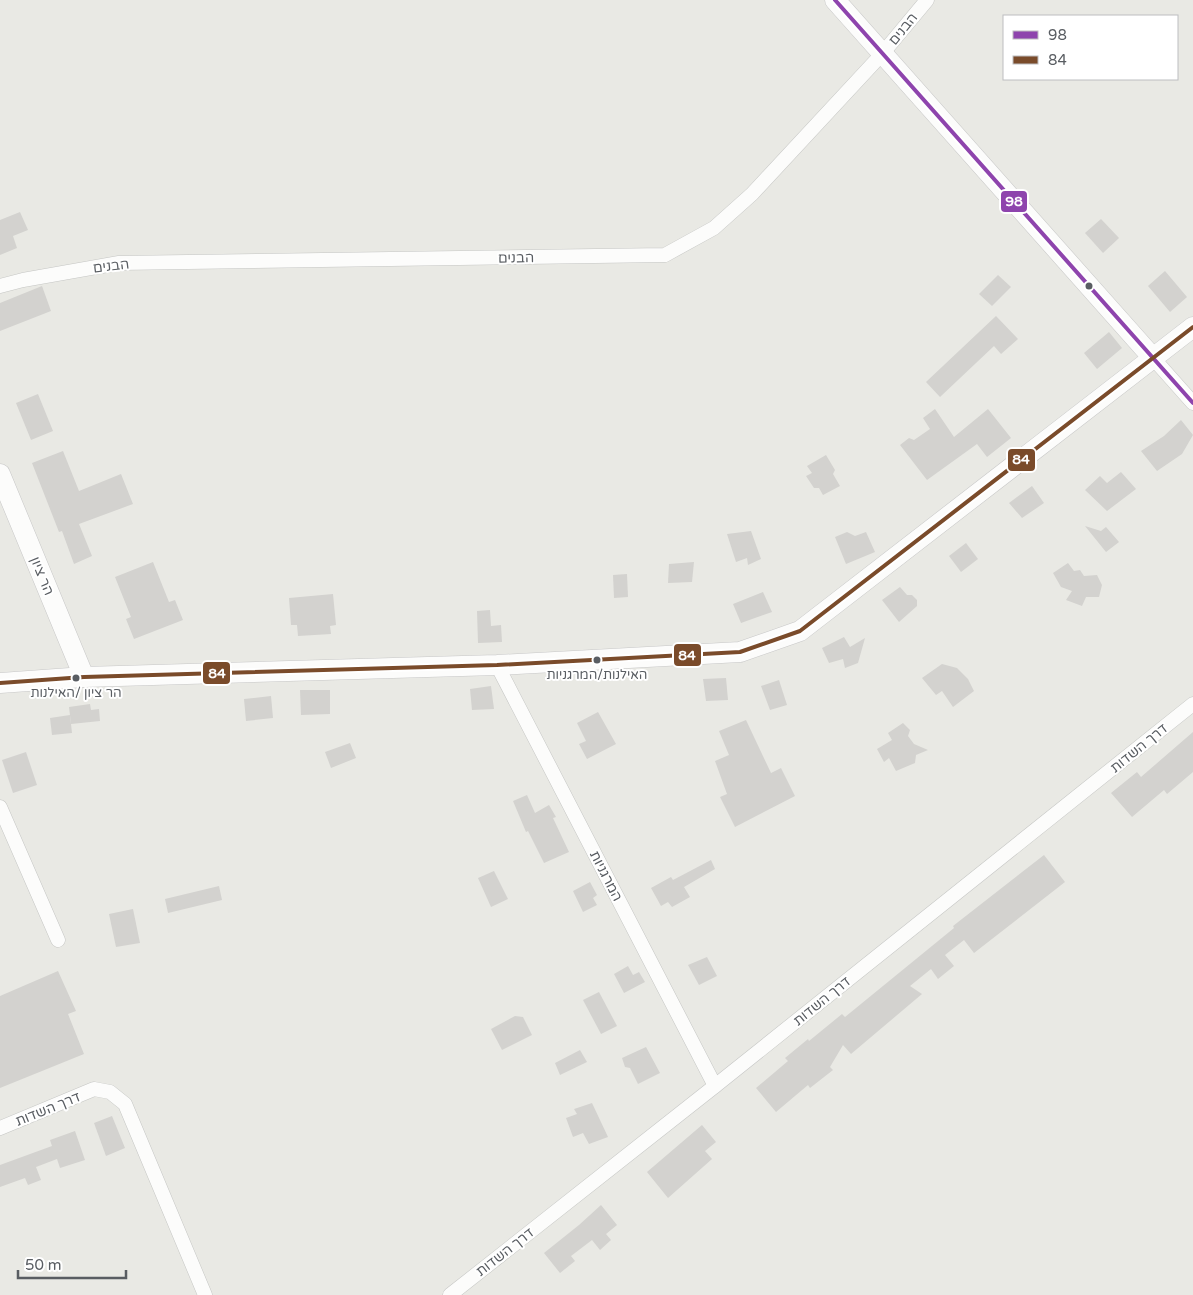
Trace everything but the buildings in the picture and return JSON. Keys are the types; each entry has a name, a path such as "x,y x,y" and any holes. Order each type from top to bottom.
{"main road":[{"path":"835,0 1153,358"},
{"path":"0,683 84,677 497,665 740,652 800,631 1193,327"},
{"name":"הר ציון","path":"2,483 84,677"}],"street":[{"name":"הבנים","path":"0,286 23,280 119,263 665,255 714,228 752,194 882,54 927,0"},
{"path":"1153,358 1193,403"},
{"name":"המרגניות","path":"497,665 715,1086"},
{"name":"דרך השדות","path":"450,1295 1193,704"},
{"path":"0,808 58,940"},
{"name":"דרך השדות","path":"0,1128 94,1090 110,1092 125,1104 205,1295"}],"transit line":[{"name":"98","path":"835,0 1193,403"},
{"name":"84","path":"0,683 84,677 497,665 740,652 800,631 1193,327"}],"place":[{"name":"האילנות/המרגניות","path":"597,660"},
{"name":"הר ציון /האילנות","path":"76,678"}]}
